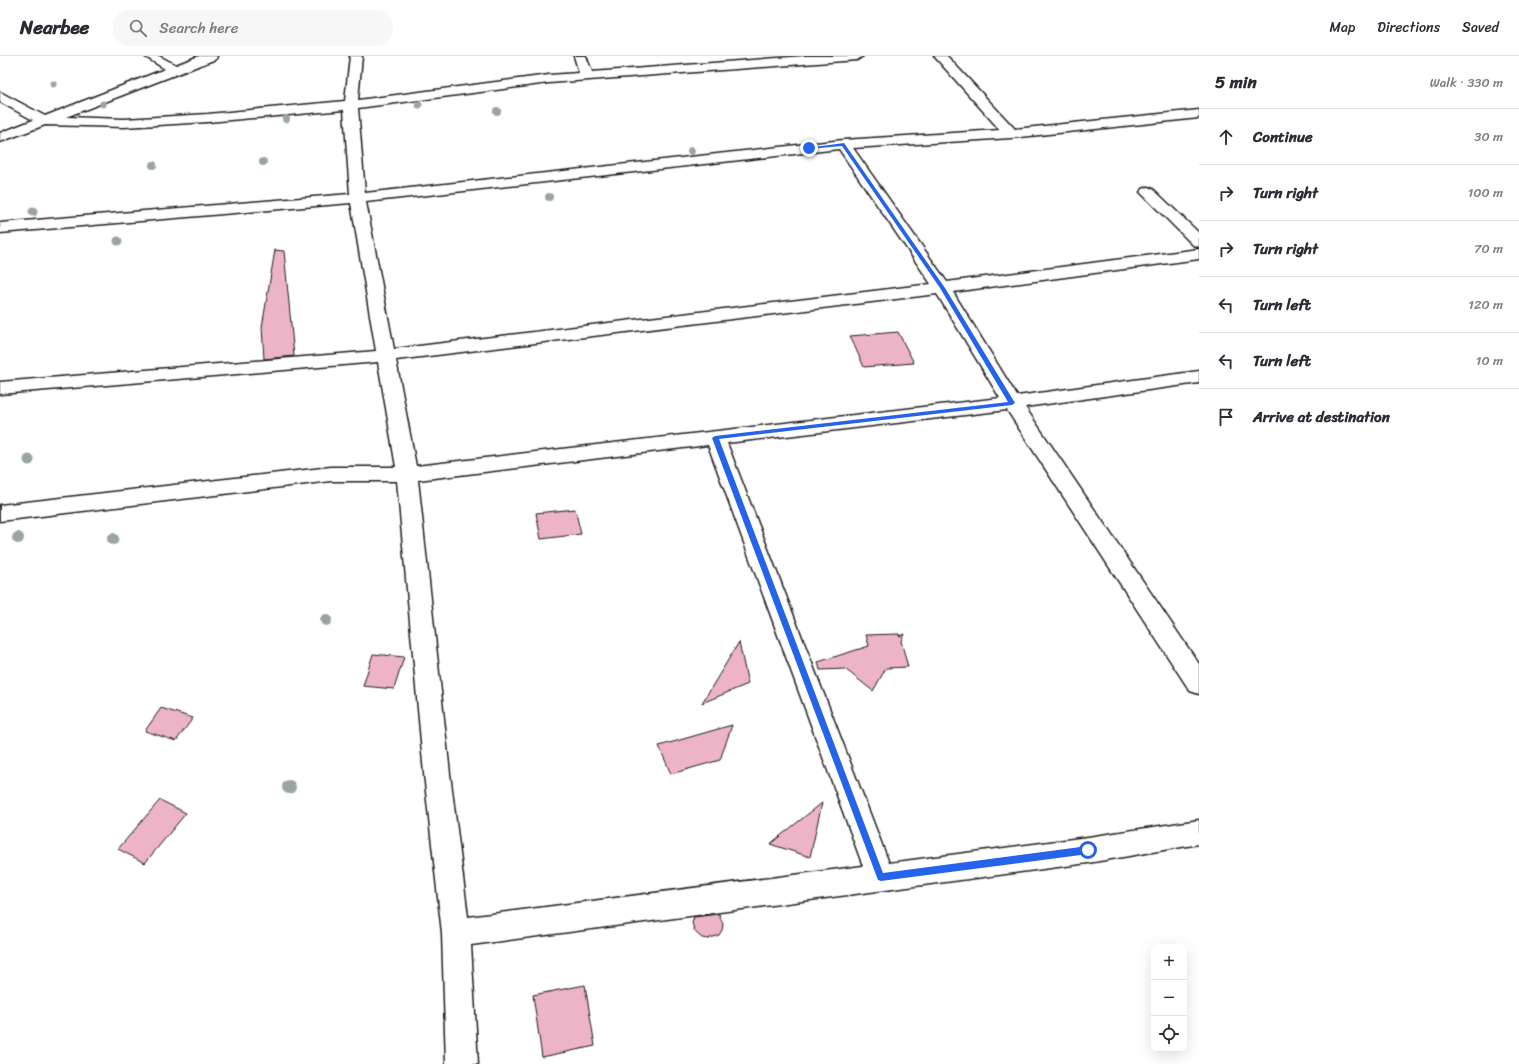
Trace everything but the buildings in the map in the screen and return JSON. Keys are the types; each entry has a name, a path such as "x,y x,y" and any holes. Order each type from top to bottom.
{"street":[{"path":"150,56 175,70"},
{"path":"0,138 211,56"},
{"path":"356,56 351,106 358,198 407,474 437,774 456,933 462,1064"},
{"path":"580,56 587,76"},
{"path":"0,96 44,121 124,123 208,118 351,106 550,79 857,56"},
{"path":"940,56 1011,134"},
{"path":"0,228 358,198 843,144 1011,134 1199,114"},
{"path":"843,144 942,288 1012,403 1199,684"},
{"path":"1148,192 1199,242"},
{"path":"0,388 386,356 942,288 1199,254"},
{"path":"0,513 331,474 407,474 1012,403 1199,377"},
{"path":"715,438 881,877"},
{"path":"456,933 1088,850 1199,832"}],"route":[{"path":"809,148 843,144 942,288 1012,403 715,438 881,877 1088,850"}]}
